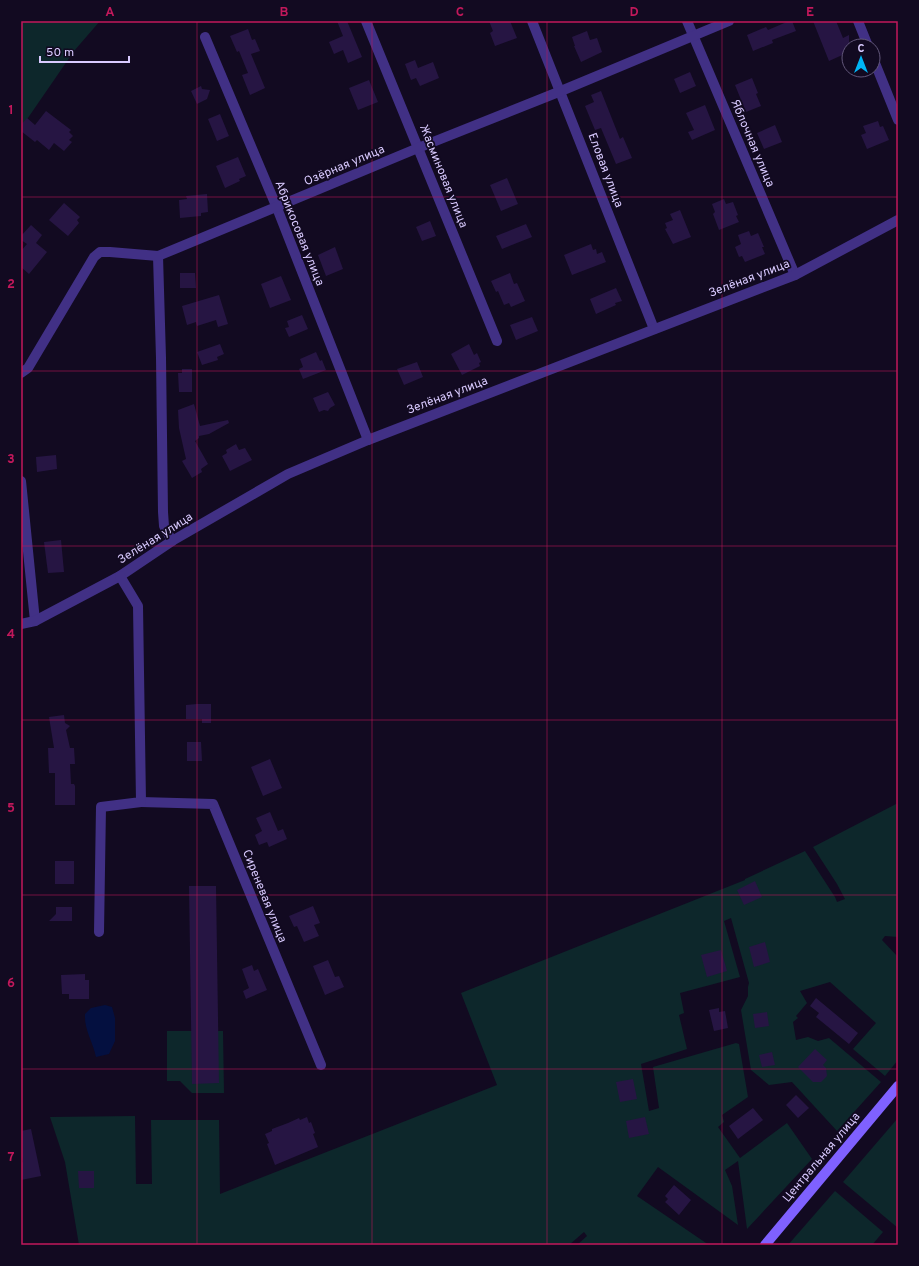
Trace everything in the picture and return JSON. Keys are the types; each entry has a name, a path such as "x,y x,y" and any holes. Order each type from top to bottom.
{"main road":[{"name":"Центральная улица","path":"765,1245 898,1086"}],"street":[{"name":"Жасминовая улица","path":"366,21 496,341"},
{"name":"Еловая улица","path":"532,21 654,329"},
{"name":"Яблочная улица","path":"687,21 795,275"},
{"name":"Озёрная улица","path":"21,373 28,368 94,257 100,252 158,256 729,21"},
{"path":"858,21 865,38"},
{"name":"Абрикосовая улица","path":"205,37 277,208 368,440"},
{"path":"881,78 898,120"},
{"name":"Зелёная улица","path":"21,624 35,621 120,576 172,541 288,474 368,440 795,275 898,220"},
{"path":"158,256 163,512 164,526 172,541"},
{"path":"21,481 35,621"},
{"path":"100,932 101,807 141,802 138,606 120,576"},
{"name":"Сиреневая улица","path":"141,802 213,804 321,1065"}],"green space":[{"path":"27,21 100,21 74,51 21,128 21,23"},
{"path":"898,803 898,937 885,936 882,940 898,957 898,1060 885,1076 853,1049 876,1023 830,982 800,991 807,1003 796,1016 798,1018 793,1022 796,1040 808,1037 818,1041 829,1038 881,1082 837,1131 792,1082 769,1085 751,1070 741,1010 748,996 749,983 731,918 724,921 740,977 680,993 684,1013 679,1015 687,1049 641,1064 649,1111 659,1108 653,1067 736,1043 739,1044 748,1097 722,1115 724,1122 718,1127 740,1158 787,1123 812,1159 747,1229 738,1161 725,1170 732,1186 738,1225 658,1167 637,1196 709,1245 631,1245 629,1243 627,1245 577,1245 587,1236 584,1232 569,1245 79,1245 65,1162 50,1117 135,1116 136,1184 152,1184 151,1120 219,1120 220,1194 497,1085 461,993 745,880 805,851 837,902 845,899 813,847"},
{"path":"167,1031 223,1031 224,1093 192,1093 180,1081 167,1081"},
{"path":"898,1118 898,1228 843,1182"},
{"path":"835,1191 883,1232 872,1245 788,1245"}],"shaded area":[{"path":"105,1005 112,1007 115,1018 115,1041 109,1054 96,1057 87,1031 85,1014 91,1008"}],"building":[{"path":"337,21 347,21 362,57 348,63 343,50 334,54 329,42 343,36"},
{"path":"489,21 510,21 517,38 495,46 490,33 493,31"},
{"path":"792,21 796,31 772,40 773,43 753,51 747,35 766,27 768,30"},
{"path":"813,21 836,21 843,38 841,38 841,56 829,61"},
{"path":"248,29 252,40 255,39 260,51 251,54 265,88 250,95 242,75 248,73 239,51 237,52 230,36"},
{"path":"587,31 590,40 597,38 602,52 581,62 572,37"},
{"path":"415,60 418,68 433,62 439,78 420,86 416,78 411,80 405,64"},
{"path":"690,72 696,86 680,93 674,79"},
{"path":"752,78 761,106 746,112 735,85"},
{"path":"369,80 378,102 358,110 349,88"},
{"path":"201,86 202,89 210,90 207,99 197,104 191,91"},
{"path":"601,91 620,139 623,137 632,158 616,164 601,128 595,130 585,106 594,102 591,95"},
{"path":"705,105 715,130 692,140 688,132 694,130 686,113"},
{"path":"46,111 71,130 69,132 73,136 69,140 72,142 64,151 54,143 49,150 37,140 35,142 21,131 21,125 27,118 35,125"},
{"path":"220,114 229,136 217,141 208,119"},
{"path":"878,121 880,127 883,126 889,140 867,149 861,135 866,133 863,126"},
{"path":"775,125 782,142 764,149 757,133"},
{"path":"238,157 246,176 239,179 240,181 225,188 216,166"},
{"path":"507,178 518,204 501,211 490,185"},
{"path":"207,194 208,212 201,213 201,216 180,218 179,200 187,199 186,196"},
{"path":"724,199 726,204 733,202 739,222 719,230 713,214 715,212 712,204"},
{"path":"64,203 80,217 77,220 79,223 68,236 49,220"},
{"path":"680,210 691,237 673,244 665,229 667,228 665,223 673,220 670,214"},
{"path":"430,221 436,236 422,241 416,227"},
{"path":"526,224 532,237 502,249 496,236"},
{"path":"31,225 42,235 36,243 47,252 29,274 21,267 21,251 27,244 21,240 21,236"},
{"path":"749,231 751,236 758,233 764,247 762,247 765,254 745,262 742,256 739,257 735,247 741,244 738,235"},
{"path":"591,244 593,250 596,249 597,254 602,252 606,262 572,275 564,255"},
{"path":"335,247 343,269 326,276 318,255"},
{"path":"180,273 195,273 196,288 180,288"},
{"path":"510,273 514,284 517,283 525,301 511,307 509,303 504,305 498,291 496,292 491,281"},
{"path":"281,276 291,300 270,308 261,284"},
{"path":"616,288 622,301 615,303 616,305 596,314 590,299"},
{"path":"219,295 228,324 218,327 216,320 197,326 196,322 187,325 182,306"},
{"path":"302,315 308,329 289,337 285,328 289,327 287,321"},
{"path":"532,317 538,331 516,340 510,325"},
{"path":"220,344 224,354 217,357 218,360 202,365 197,352"},
{"path":"469,344 474,355 477,353 481,362 479,363 480,366 462,375 451,354"},
{"path":"316,352 320,361 322,360 326,370 303,379 299,369 303,367 300,359"},
{"path":"417,362 423,377 404,385 397,369"},
{"path":"182,369 192,369 192,392 179,392 178,373 182,373"},
{"path":"328,392 335,405 328,411 324,410 319,412 313,398"},
{"path":"194,404 200,426 228,420 229,423 209,434 199,436 199,438 195,441 208,464 201,469 202,472 192,478 182,461 186,459 179,428 178,410"},
{"path":"236,444 239,450 245,448 252,460 230,471 222,456 227,453 226,450"},
{"path":"56,455 57,469 37,472 36,457"},
{"path":"61,540 64,572 48,573 44,542"},
{"path":"211,704 211,723 202,723 202,719 186,719 186,705"},
{"path":"64,715 65,723 70,726 66,730 70,748 74,748 75,764 70,764 71,784 74,784 75,786 75,805 55,805 55,773 49,773 48,748 54,748 49,717"},
{"path":"187,742 201,742 202,761 187,761"},
{"path":"270,759 282,788 263,796 251,767"},
{"path":"270,812 278,831 283,829 287,839 269,847 267,842 259,845 255,835 262,831 256,818"},
{"path":"55,861 74,861 74,884 55,884"},
{"path":"755,881 762,897 744,905 737,890"},
{"path":"189,886 216,886 219,1083 192,1084"},
{"path":"313,906 320,923 314,925 319,936 304,942 297,926 294,927 289,916"},
{"path":"56,907 72,907 72,921 49,921 56,914"},
{"path":"765,942 770,962 754,967 749,947"},
{"path":"721,950 727,971 707,977 701,955"},
{"path":"328,960 335,977 339,976 344,987 325,995 313,966"},
{"path":"252,965 254,971 258,969 267,990 246,999 243,991 249,988 242,969"},
{"path":"85,974 85,980 89,980 89,999 69,999 69,994 62,994 61,975"},
{"path":"816,998 858,1033 849,1044 816,1017 819,1013 810,1006"},
{"path":"719,1008 719,1012 725,1011 728,1028 714,1031 709,1010"},
{"path":"767,1012 769,1026 755,1028 753,1014"},
{"path":"815,1049 827,1060 823,1065 826,1068 827,1076 821,1082 813,1082 798,1067"},
{"path":"772,1052 775,1065 762,1067 759,1055"},
{"path":"633,1079 637,1099 620,1102 616,1082"},
{"path":"796,1095 809,1108 798,1118 786,1105"},
{"path":"753,1108 763,1120 738,1139 729,1126"},
{"path":"307,1117 309,1123 311,1122 315,1133 313,1134 318,1147 275,1165 265,1134 272,1131 272,1129 299,1118 300,1120"},
{"path":"645,1117 649,1134 629,1138 626,1121"},
{"path":"31,1129 41,1176 21,1180 21,1163 23,1162 21,1152 21,1131"},
{"path":"78,1171 94,1171 94,1188 79,1188"},
{"path":"674,1185 691,1200 679,1215 665,1202 668,1199 665,1196"}]}
